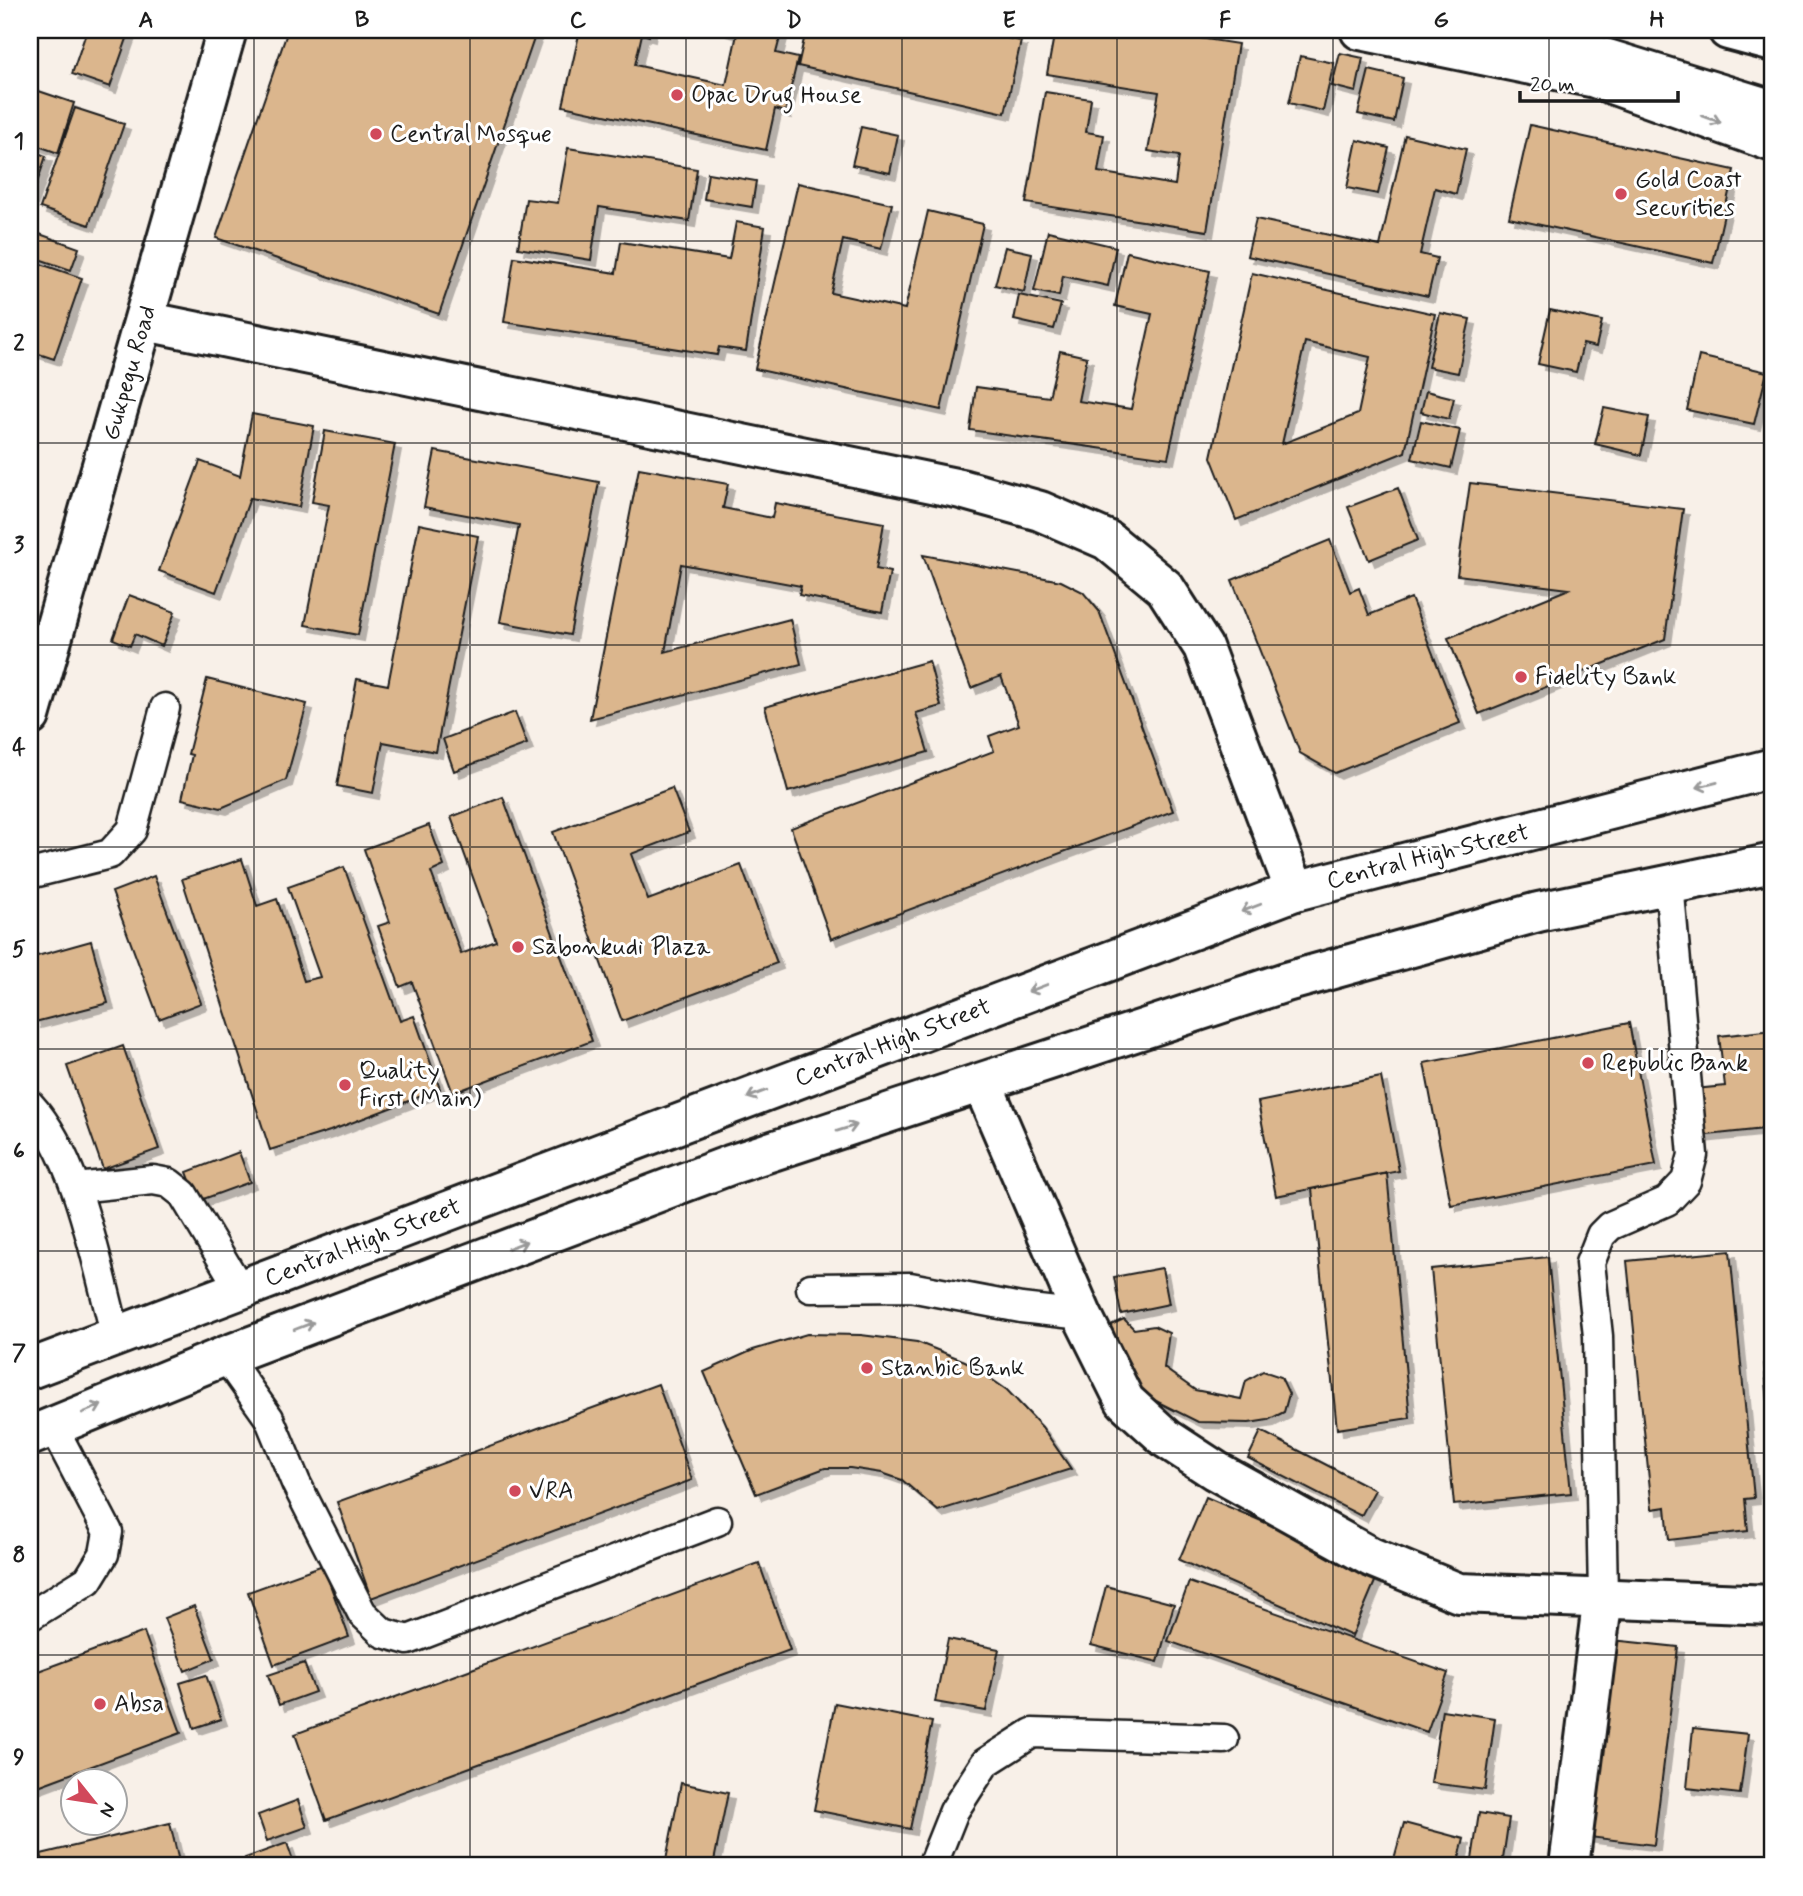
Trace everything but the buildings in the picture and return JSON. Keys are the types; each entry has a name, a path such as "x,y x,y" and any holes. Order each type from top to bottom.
{"main road":[{"name":"Gukpegu Road","path":"30,716 227,30"},
{"path":"1360,30 1595,78 1773,142"},
{"path":"1475,30 1591,54 1773,110"},
{"path":"1728,30 1773,42"},
{"path":"145,321 961,489 1040,510 1107,540 1165,588 1203,647 1295,891"},
{"name":"Central High Street","path":"30,1369 1295,891 1773,768"},
{"path":"41,1431 225,1356 730,1164 1286,982 1538,912 1773,863"},
{"path":"982,1083 1082,1315 1125,1401 1167,1439 1216,1471 1371,1557 1459,1592 1773,1605"},
{"path":"1569,1866 1603,1596"}],"lane":[{"path":"30,874 110,854 132,830 165,708"},
{"path":"1603,1596 1598,1336 1590,1264 1601,1235 1610,1226 1667,1201 1686,1181 1693,1154 1669,883"},
{"path":"30,1105 50,1135 76,1188 116,1336"},
{"path":"76,1188 153,1180 169,1183 183,1194 240,1289"},
{"path":"811,1288 910,1287 1021,1308 1082,1315"},
{"path":"225,1356 269,1418 296,1483 362,1613 383,1633 408,1640 717,1521"},
{"path":"30,1616 88,1580 104,1553 108,1532 41,1431"},
{"path":"932,1866 954,1811 985,1763 1032,1733 1224,1739"}],"place":[{"name":"Opac Drug House","path":"677,95"},
{"name":"Central Mosque","path":"376,134"},
{"name":"Gold Coast Securities","path":"1621,194"},
{"name":"Fidelity Bank","path":"1521,677"},
{"name":"Sabonkudi Plaza","path":"518,947"},
{"name":"Republic Bank","path":"1588,1063"},
{"name":"Quality First (Main)","path":"345,1085"},
{"name":"Stanbic Bank","path":"867,1368"},
{"name":"VRA","path":"515,1491"},
{"name":"Absa","path":"100,1704"}]}
